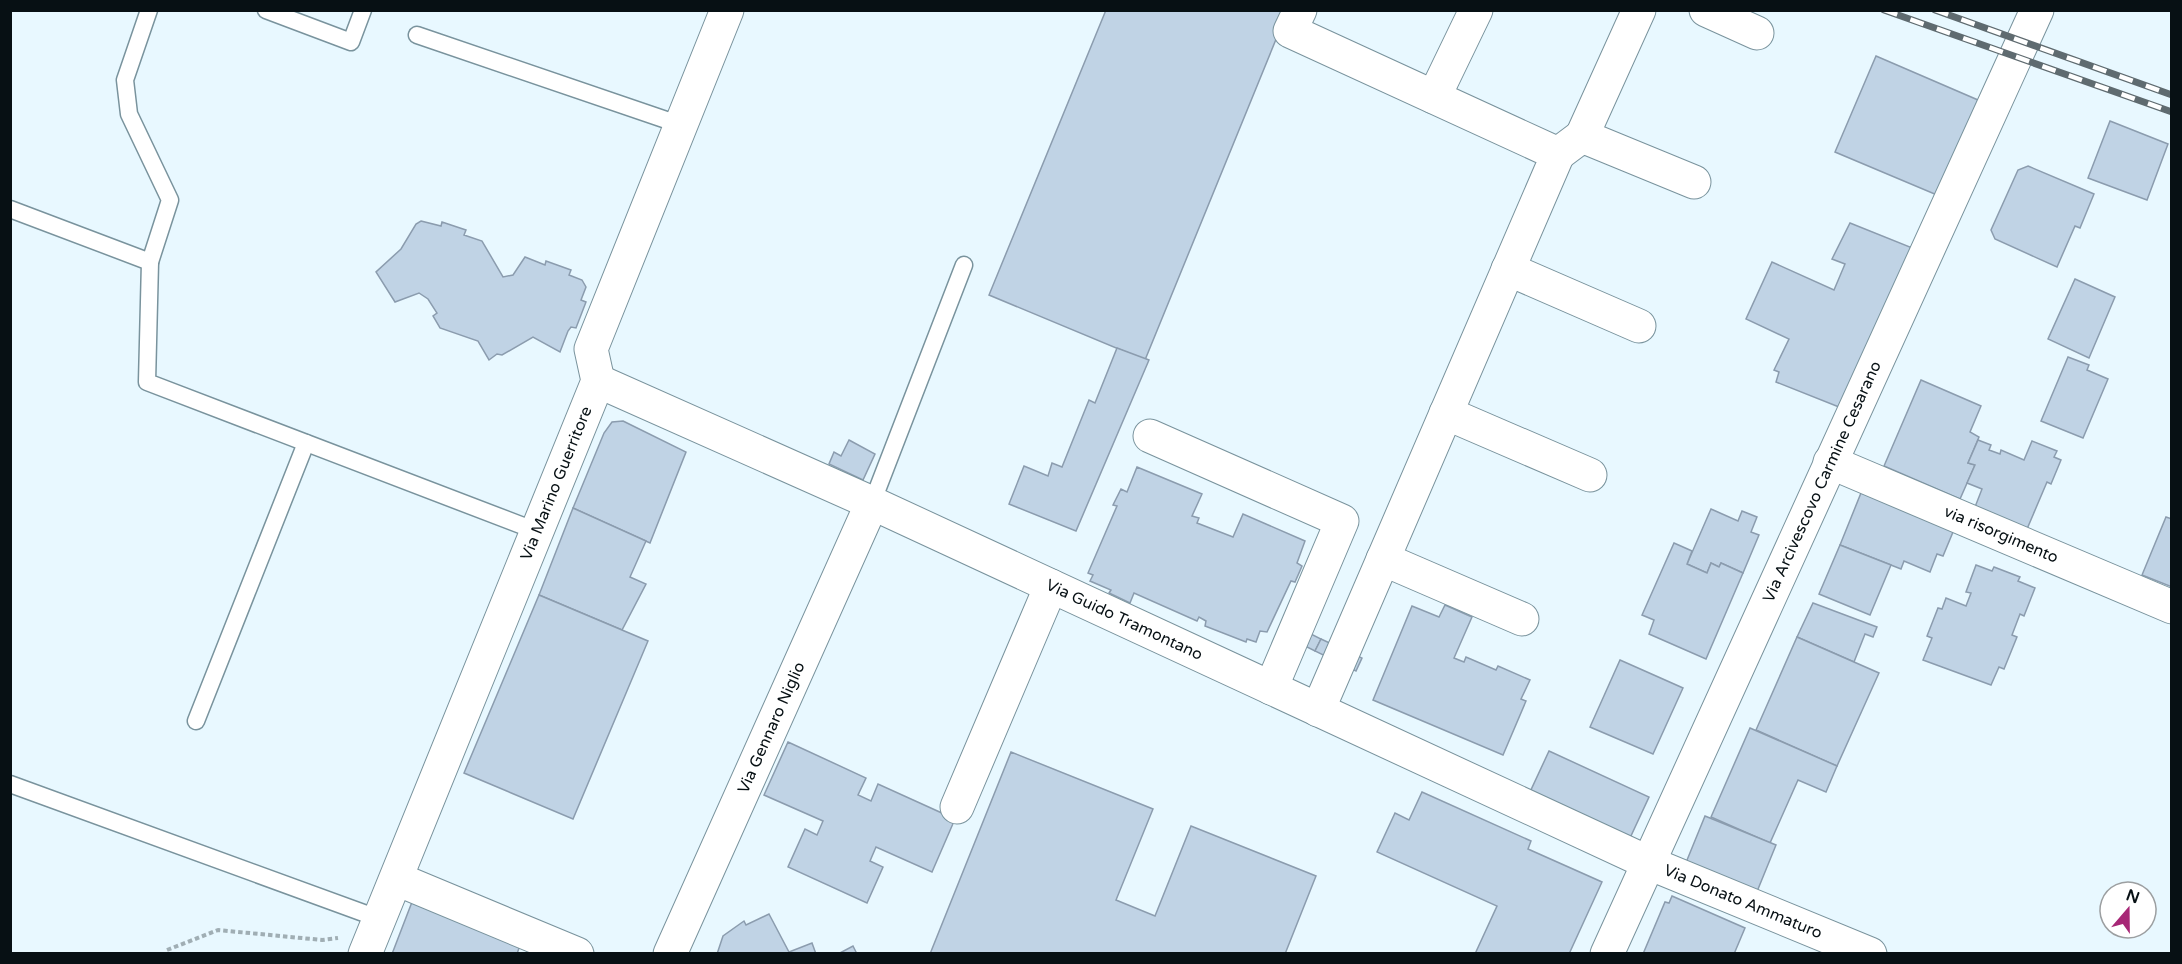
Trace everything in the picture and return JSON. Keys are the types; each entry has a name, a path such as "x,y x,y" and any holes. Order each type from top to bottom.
{"street":[{"path":"598,381 591,348 727,10"},
{"path":"1300,10 1290,31 1434,97 1570,145 1694,182"},
{"path":"1434,97 1476,10"},
{"path":"1318,710 1508,268 1639,10"},
{"path":"1706,10 1756,33"},
{"name":"Via Arcivescovo Carmine Cesarano","path":"1607,954 2037,10"},
{"path":"1508,268 1640,326"},
{"name":"Via Guido Tramontano","path":"598,381 872,502 1649,863"},
{"name":"Via Marino Guerritore","path":"355,945 380,919 598,381"},
{"path":"1446,413 1590,475"},
{"path":"1150,436 1342,520 1271,688"},
{"name":"via risorgimento","path":"1830,462 2172,607"},
{"name":"Via Gennaro Niglio","path":"670,954 872,502"},
{"path":"1383,560 1522,620"},
{"path":"957,807 1052,586"},
{"name":"Via Donato Ammaturo","path":"1649,863 1870,954"},
{"path":"397,879 577,954"}],"lane":[{"path":"149,10 125,80 129,114 170,200 150,262 147,382 538,532"},
{"path":"266,10 351,42 363,10"},
{"path":"417,35 681,125"},
{"path":"10,209 150,262"},
{"path":"872,502 964,265"},
{"path":"196,721 306,443"},
{"path":"10,784 380,919"}],"path":[{"path":"166,950 219,930 355,945"}],"building":[{"path":"1106,10 1288,10 1145,360 989,295"},
{"path":"1876,56 1978,100 1937,195 1835,152"},
{"path":"2110,121 2168,144 2147,200 2088,178"},
{"path":"2028,166 2094,194 2080,228 2075,226 2057,267 1995,239 1991,230 2018,170"},
{"path":"421,221 441,226 442,222 466,230 464,235 482,241 503,277 513,275 525,257 545,265 546,261 571,270 569,275 582,280 586,287 581,300 586,302 576,328 571,327 568,331 560,352 533,337 489,360 478,341 440,328 433,316 437,313 428,299 419,293 395,302 376,272 401,249 416,224"},
{"path":"1850,223 1910,247 1915,254 1839,407 1776,382 1779,372 1774,370 1789,339 1746,319 1772,262 1834,290 1845,264 1832,259"},
{"path":"2075,279 2115,297 2089,358 2048,339"},
{"path":"1117,348 1149,360 1076,531 1009,504 1024,466 1048,476 1052,463 1062,467 1089,400 1095,403"},
{"path":"2068,357 2089,365 2087,370 2108,379 2083,438 2041,421"},
{"path":"1921,380 1981,406 1970,432 1979,437 1968,463 1975,465 1960,499 1884,466"},
{"path":"623,421 686,452 650,543 573,508 604,433 612,422"},
{"path":"849,440 875,454 863,480 829,464 834,452 841,456"},
{"path":"1978,440 1991,445 1989,450 2000,454 2001,450 2024,460 2032,441 2057,451 2054,457 2061,460 2051,484 2047,482 2027,529 1975,507 1982,489 1967,483 1975,465 1968,463"},
{"path":"1137,467 1202,494 1192,516 1199,518 1197,523 1233,537 1243,514 1305,541 1297,563 1302,566 1295,582 1291,581 1267,632 1260,631 1256,642 1247,639 1246,642 1205,626 1206,621 1199,617 1197,621 1134,593 1130,603 1109,593 1111,590 1090,581 1093,575 1088,573 1117,506 1113,505 1121,489 1127,492"},
{"path":"1861,493 1958,520 1943,556 1937,554 1930,572 1904,561 1901,569 1840,545"},
{"path":"573,508 646,541 630,577 646,584 622,630 539,595"},
{"path":"1711,509 1738,521 1742,511 1757,517 1751,532 1759,535 1743,573 1721,563 1719,567 1711,563 1707,573 1687,564"},
{"path":"2166,517 2172,519 2172,587 2142,575"},
{"path":"1674,543 1692,551 1687,564 1707,573 1711,563 1719,567 1721,563 1743,573 1706,659 1649,634 1654,620 1642,615"},
{"path":"1840,545 1891,565 1870,615 1819,594"},
{"path":"1976,565 1992,571 1994,567 2020,577 2018,581 2035,588 2024,616 2020,614 2012,635 2017,637 2004,669 1999,667 1991,685 1923,660 1932,638 1927,636 1938,608 1942,609 1946,598 1966,606 1971,593 1966,592"},
{"path":"539,595 648,641 573,819 464,773"},
{"path":"1813,603 1877,627 1873,637 1865,634 1854,662 1797,637"},
{"path":"1445,605 1472,617 1454,658 1464,662 1466,657 1496,670 1498,666 1530,680 1521,699 1526,701 1503,755 1373,700 1412,606 1439,617"},
{"path":"1289,623 1321,639 1315,651 1283,635"},
{"path":"1797,637 1879,673 1837,766 1756,730"},
{"path":"1321,639 1362,658 1356,671 1315,651"},
{"path":"1620,660 1683,688 1653,754 1590,727"},
{"path":"1750,728 1837,766 1826,792 1798,780 1770,843 1711,817"},
{"path":"788,742 866,778 858,795 871,801 878,784 955,819 932,872 876,847 870,861 883,867 867,903 788,867 805,829 817,835 823,821 764,795"},
{"path":"1549,751 1649,797 1630,838 1530,792"},
{"path":"1011,752 1153,809 1116,900 1155,916 1191,826 1316,876 1285,954 930,954"},
{"path":"1422,792 1531,841 1528,849 1602,882 1569,954 1475,954 1497,906 1377,852 1395,813 1409,820"},
{"path":"1705,816 1776,845 1756,894 1685,865"},
{"path":"1672,896 1745,928 1734,954 1643,954 1665,902 1669,903"},
{"path":"412,902 520,945 517,954 392,954"},
{"path":"769,914 789,952 812,943 816,954 717,954 723,936 744,921 746,925"},
{"path":"853,946 857,954 838,954"}],"railway":[{"path":"1884,10 2172,112"},
{"path":"1935,10 2172,95"}]}
